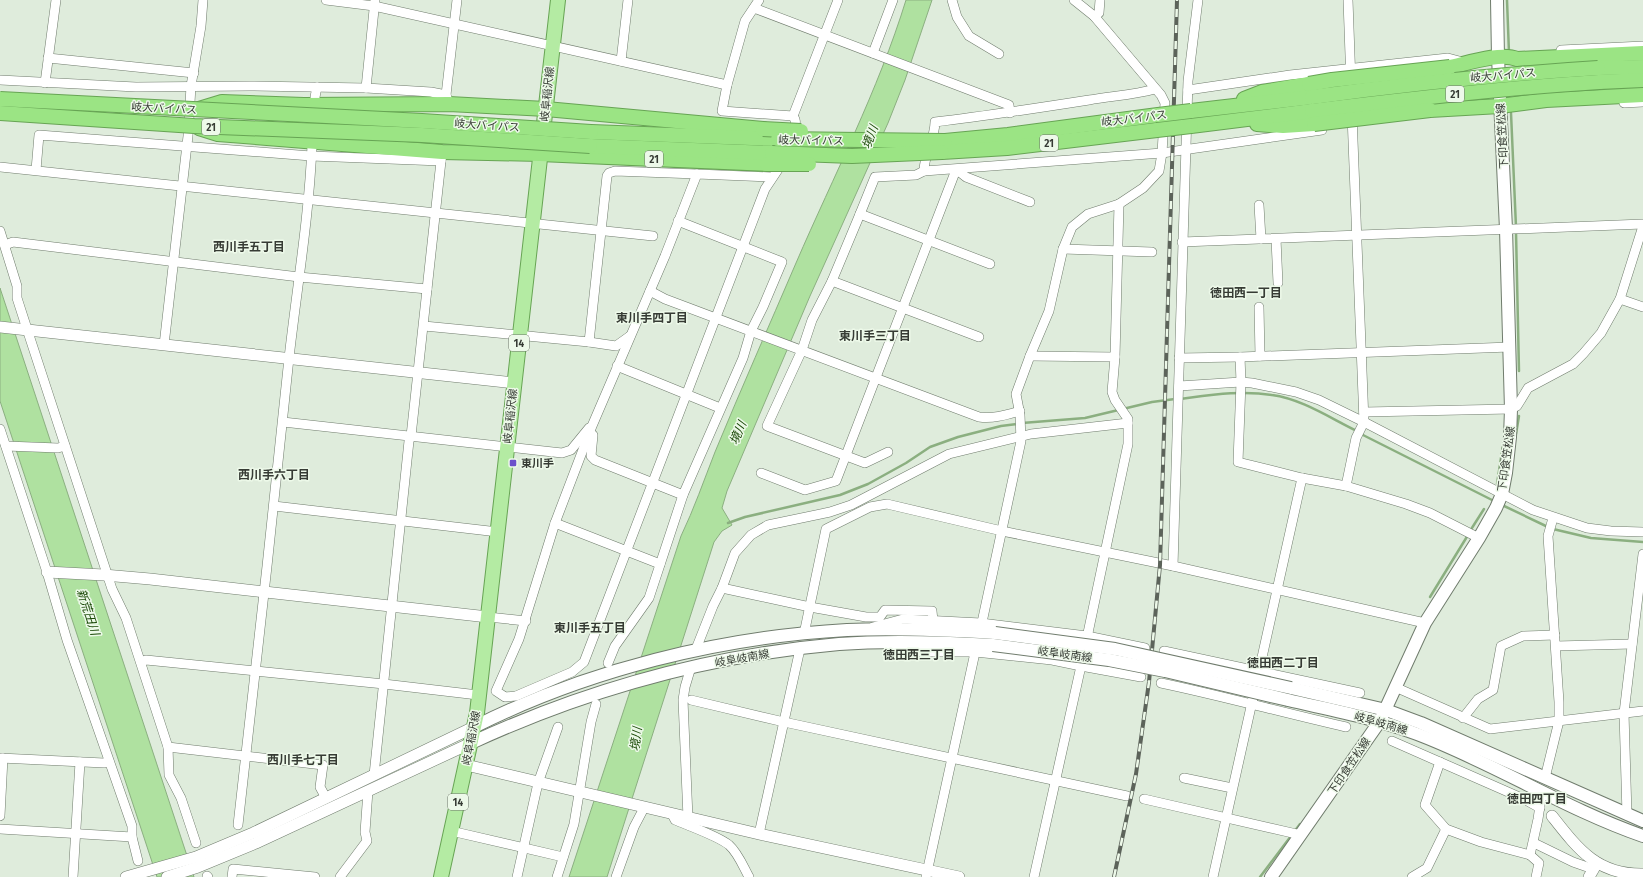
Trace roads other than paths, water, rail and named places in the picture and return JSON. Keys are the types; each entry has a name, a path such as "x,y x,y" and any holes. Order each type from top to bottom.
{"highway":[{"name":"21","path":"1312,104 1332,80 1450,67 1504,57 1518,59 1643,53"},
{"name":"岐大バイパス","path":"0,99 422,121 591,132 778,140 856,141 943,147 1007,148 1228,122 1424,82 1514,73 1643,67"},
{"name":"岐大バイパス","path":"0,113 194,126 422,135 590,146 770,165 833,163 852,156 943,147 1008,135 1225,106 1396,100 1508,88 1643,80"},
{"name":"21","path":"1312,104 1430,110 1500,106 1546,100 1643,95"},
{"name":"21","path":"195,110 222,102 304,105 447,100 842,134 856,141"},
{"name":"21","path":"194,126 218,134 441,156 540,154 770,165"}],"main road":[{"name":"岐阜稲沢線","path":"441,877 474,727 498,532 558,0"},
{"name":"下印食笠松線","path":"1271,877 1380,721 1425,623 1479,538 1499,500 1510,437 1510,348 1513,229 1500,106 1504,57 1497,0"},
{"name":"岐阜岐南線","path":"474,727 497,715 555,692 628,667 694,650 804,634 862,630 926,630 994,639 1290,694 1386,710 1451,735 1643,821"},
{"name":"岐阜岐南線","path":"470,743 504,727 569,702 631,682 749,655 839,644 940,642 994,639"},
{"name":"岐阜岐南線","path":"1290,694 1380,721 1445,746 1542,792 1643,836"}],"street":[{"path":"45,83 56,0"},
{"path":"164,345 187,146 191,86 201,26 203,0"},
{"path":"326,0 375,3 454,24 727,85"},
{"path":"0,80 136,87 191,86 366,88 431,92 447,100 457,0"},
{"path":"621,61 628,0"},
{"path":"793,116 838,0"},
{"path":"876,54 893,0"},
{"path":"952,0 957,17 969,36 999,54"},
{"path":"981,625 1002,532 1021,434 1020,413 1016,394 1049,311 1063,249 1072,227 1088,214 1119,204 1143,188 1159,170 1162,153 1165,102 1161,95 1094,16 1074,0"},
{"path":"1094,16 1099,13 1100,0"},
{"path":"1173,566 1180,358 1182,242 1188,90 1198,0"},
{"path":"1346,486 1356,438 1363,424 1364,412 1360,353 1348,0"},
{"path":"366,88 375,3"},
{"path":"793,116 722,111 727,85 745,21 757,4 824,35 912,67 1009,105 1010,113"},
{"path":"1504,57 1516,53 1643,46"},
{"path":"48,58 194,73"},
{"path":"1188,90 1350,68 1448,58 1466,63"},
{"path":"315,97 316,87"},
{"path":"924,171 924,161 936,131 936,122 1010,113 1155,89"},
{"path":"1546,100 1557,104 1643,102"},
{"path":"888,452 865,463 767,426 812,320 832,281 875,177 916,175 924,171 957,170 1162,153 1453,111 1457,108"},
{"path":"589,342 607,176 609,173 615,171 697,174 770,165 779,168 796,124 796,119 793,116"},
{"path":"36,170 39,135 312,156 441,156 419,373 411,436 409,441 400,520 393,606 374,775"},
{"path":"238,825 289,358 308,200 312,146"},
{"path":"697,174 665,256 592,426 555,523 520,639 496,691 505,697 516,696 572,672 584,662 765,189 770,165"},
{"path":"0,167 182,185 435,214 653,236"},
{"path":"957,170 966,177 1030,202"},
{"path":"761,473 805,490 836,481 957,170"},
{"path":"1034,877 1128,444 1128,421 1115,400 1112,392 1115,357 1119,204"},
{"path":"1259,205 1261,239"},
{"path":"860,214 990,264"},
{"path":"608,663 615,646 649,598 683,495 743,358 782,262 678,221"},
{"path":"1182,242 1643,225 1620,299 1601,333 1573,364 1528,388 1517,406 1511,409 1364,412"},
{"path":"0,231 17,286 17,298 24,329 62,447 106,575 126,618 141,662 168,747 169,775 181,798 196,843"},
{"path":"1276,239 1278,283"},
{"path":"5,245 13,242 299,277 427,289"},
{"path":"1063,249 1152,252"},
{"path":"832,281 978,337"},
{"path":"650,291 665,299 717,317 979,417 987,418 1020,413"},
{"path":"1620,299 1643,307"},
{"path":"1259,306 1260,356"},
{"path":"424,326 616,346 630,336"},
{"path":"0,327 514,383"},
{"path":"1180,358 1510,348"},
{"path":"1030,356 1115,357"},
{"path":"1240,357 1241,385 1238,462 1302,478 1346,486 1406,504 1430,513 1479,538"},
{"path":"617,366 720,408"},
{"path":"1179,389 1252,383 1296,392 1318,400 1499,500 1533,510 1552,520 1587,528 1611,531 1643,532"},
{"path":"694,650 722,588 735,553 751,535 768,526 830,512 851,505 949,454 1021,434 1128,421"},
{"path":"283,422 562,453 571,450 587,429 592,426"},
{"path":"592,426 594,431 591,456 595,460 683,495"},
{"path":"0,429 10,446 51,573 67,640 132,826 132,837 138,861"},
{"path":"10,446 62,447"},
{"path":"1213,877 1302,478"},
{"path":"804,634 826,529 870,507 887,504 1002,532 1173,566 1425,623"},
{"path":"274,506 498,532"},
{"path":"1545,778 1559,721 1556,646 1548,536 1552,520"},
{"path":"555,523 660,564"},
{"path":"1627,815 1624,713 1643,554"},
{"path":"51,573 106,575 526,621"},
{"path":"722,588 810,608 866,617 880,616 885,610 932,611 932,621"},
{"path":"862,630 903,619 981,625 1087,636 1145,648"},
{"path":"1463,718 1478,699 1493,690 1502,646 1523,636 1555,635"},
{"path":"885,642 892,652 976,650 1052,660 1141,677"},
{"path":"1556,646 1632,644"},
{"path":"759,834 800,649"},
{"path":"927,874 976,650"},
{"path":"1164,651 1360,693"},
{"path":"141,662 146,660 255,670 478,695"},
{"path":"688,668 683,700 688,818"},
{"path":"1161,683 1218,695 1251,705 1346,727"},
{"path":"1396,687 1490,729 1643,711"},
{"path":"691,700 784,722 1127,796"},
{"path":"557,877 583,794 591,722 596,704"},
{"path":"167,877 253,833 474,727"},
{"path":"516,877 538,783 558,727"},
{"path":"1392,741 1524,799 1540,808"},
{"path":"126,877 197,862 256,843 470,743"},
{"path":"168,747 323,765 320,787 326,798"},
{"path":"0,816 2,758 109,762"},
{"path":"73,877 80,762"},
{"path":"1440,762 1425,806 1446,829 1481,842 1530,855 1539,863 1536,877"},
{"path":"466,765 583,794 927,874 959,877"},
{"path":"1184,778 1232,788"},
{"path":"340,877 367,841 365,832 368,791"},
{"path":"1530,855 1534,843 1542,792"},
{"path":"1144,800 1299,835"},
{"path":"616,877 640,807"},
{"path":"672,814 675,820 717,838 728,845 736,855 749,877"},
{"path":"1552,816 1593,870"},
{"path":"0,829 132,837"},
{"path":"1412,877 1427,868 1446,829"},
{"path":"451,831 563,856"},
{"path":"1534,843 1593,870 1612,870 1630,876 1643,874"},
{"path":"232,877 233,869 315,877"}],"water":[{"name":"境川","path":"906,0 932,0 905,80 888,123 810,296 727,491 722,508 732,525 722,531 714,542 607,877 569,877 681,536 745,381 869,100 895,34"},
{"name":"新荒田川","path":"0,288 194,877 157,877 0,401"}],"waterway":[{"path":"1507,0 1509,53"},
{"path":"1511,113 1516,227"},
{"path":"1516,232 1519,371"},
{"path":"1180,399 1237,393 1272,395 1294,400 1357,431"},
{"path":"1022,423 1085,418 1152,402 1175,399"},
{"path":"1516,434 1519,416"},
{"path":"728,523 745,517 840,495 868,484 906,463 930,447 958,437 1001,426 1017,424"},
{"path":"1361,434 1496,502"},
{"path":"1497,484 1503,445"},
{"path":"1502,505 1548,527"},
{"path":"1470,531 1484,509"},
{"path":"1553,529 1591,538 1643,542"},
{"path":"1430,597 1468,535"},
{"path":"1294,832 1300,824"},
{"path":"1260,877 1291,836"}],"railway":[{"path":"1114,877 1136,774 1149,682 1160,565 1177,0"}],"place":[{"name":"東川手","path":"513,463"}],"district":[{"name":"西川手五丁目","path":"249,247"},
{"name":"徳田西一丁目","path":"1246,293"},
{"name":"東川手四丁目","path":"652,318"},
{"name":"東川手三丁目","path":"875,336"},
{"name":"西川手六丁目","path":"274,475"},
{"name":"東川手五丁目","path":"590,628"},
{"name":"徳田西三丁目","path":"919,655"},
{"name":"徳田西二丁目","path":"1283,663"},
{"name":"西川手七丁目","path":"303,760"},
{"name":"徳田四丁目","path":"1537,799"}]}
